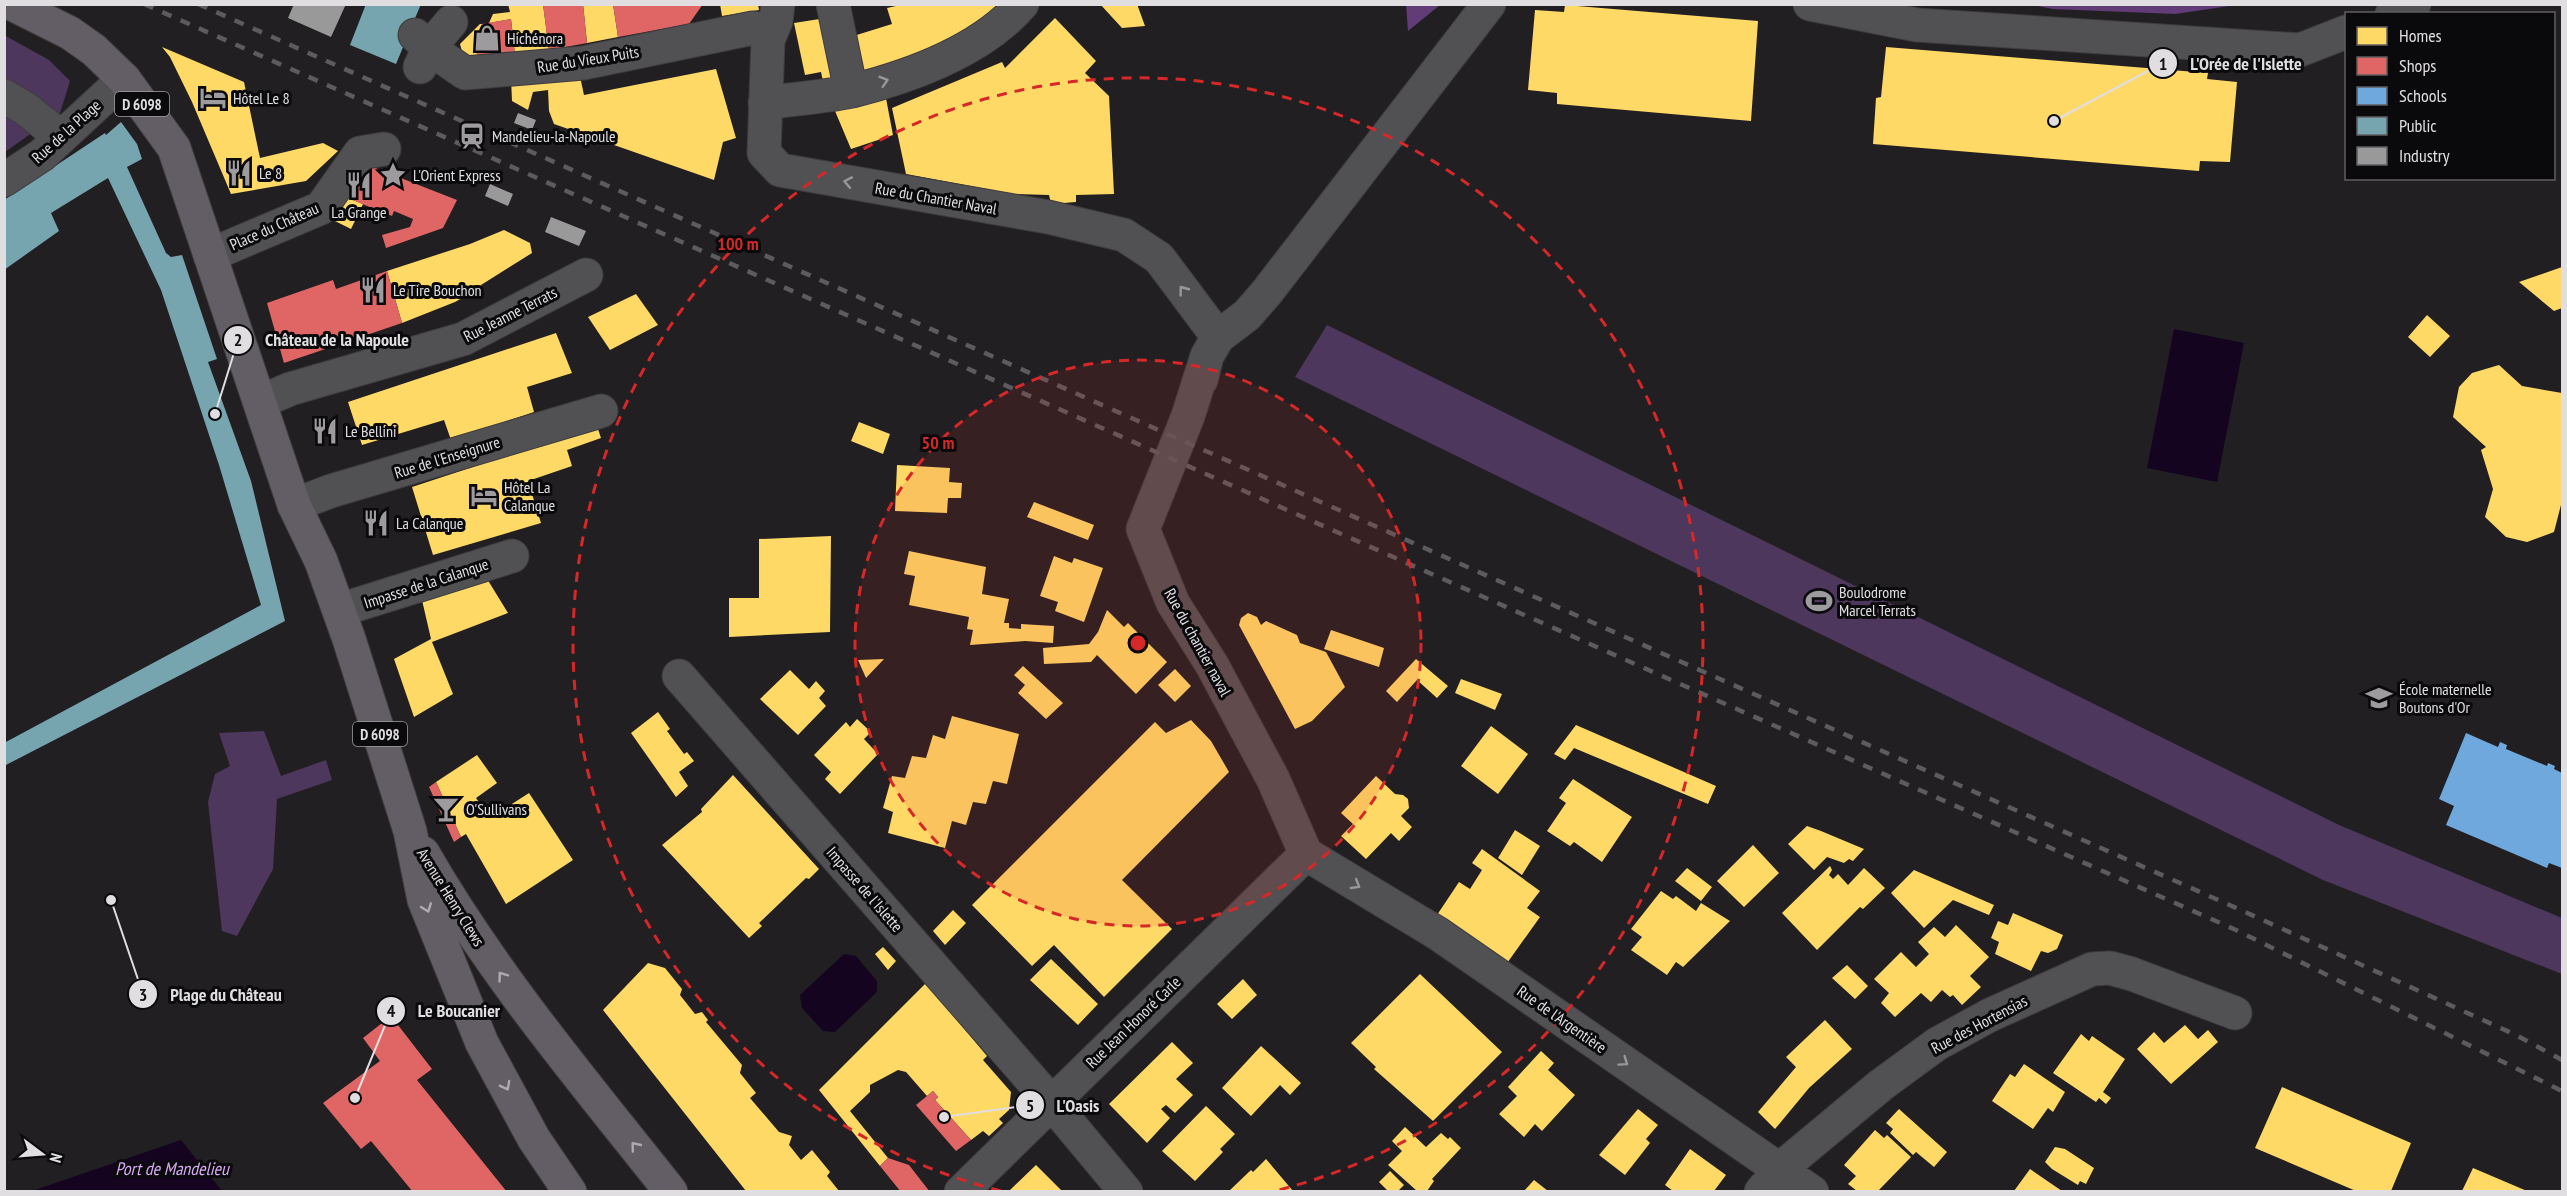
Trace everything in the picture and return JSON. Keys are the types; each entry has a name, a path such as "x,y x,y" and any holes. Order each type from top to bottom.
{"main road":[{"name":"D 6098","path":"12,4 70,33 94,50 124,79 174,148 210,255"},
{"path":"210,255 294,505 321,561 344,624"},
{"name":"D 6098","path":"344,624 410,831"},
{"name":"Avenue Henry Clews","path":"410,831 424,900 482,1042 534,1139 570,1191"},
{"name":"Avenue Henry Clews","path":"410,831 473,936 526,1009 671,1191"}],"street":[{"path":"833,4 851,91"},
{"path":"765,103 851,91 914,72 982,39 1007,22 1022,4"},
{"path":"1209,358 1267,292 1489,4"},
{"path":"1810,4 1917,26 2300,50 2345,32"},
{"path":"2396,12 2414,4"},
{"name":"Rue du Chantier Naval","path":"775,18 768,40 764,153 780,170 1048,217 1124,235 1159,258 1209,358"},
{"name":"Rue du Vieux Puits","path":"451,22 423,51 465,73 583,63 753,28 775,18"},
{"name":"Rue de la Plage","path":"4,180 42,155 124,79"},
{"path":"4,96 26,109 62,137"},
{"name":"Place du Château","path":"210,255 321,208 360,153 384,149"},
{"name":"Rue Jeanne Terrats","path":"260,402 290,389 463,339 586,275"},
{"name":"Rue du chantier naval","path":"1209,358 1143,529 1173,603 1212,665 1273,779 1306,854"},
{"name":"Rue de l'Enseignure","path":"294,505 331,491 601,411"},
{"name":"Impasse de la Calanque","path":"344,624 512,555"},
{"name":"Impasse de l'Islette","path":"679,676 1126,1191"},
{"name":"Rue Jean Honoré Carle","path":"961,1191 1306,854"},
{"name":"Rue de l'Argentière","path":"1306,854 1437,933 1770,1180 1812,1191"},
{"name":"Rue des Hortensias","path":"1770,1180 1881,1084 1937,1044 1990,1015 2091,969 2110,968 2132,974 2235,1013"}],"shaded area":[{"path":"1406,4 1440,4 1440,5 1408,31"},
{"path":"2033,5 2236,5 2175,14 2053,9"},
{"path":"4,35 49,60 70,81 60,113 5,152"},
{"name":"Boulodrome Marcel Terrats","path":"1327,325 2339,825 2562,918 2562,974 2323,880 1295,377"},
{"path":"264,731 281,776 326,760 332,780 277,799 273,869 237,936 222,931 208,802 215,774 230,766 219,733"}],"water":[{"path":"2174,329 2244,343 2217,482 2147,468"},
{"path":"844,954 856,956 877,981 877,992 835,1032 823,1031 802,1008 800,995"},
{"name":"Port de Mandelieu","path":"181,1140 222,1191 32,1191"}],"building: Homes":[{"path":"508,4 543,4 549,50 515,55 511,19 489,23 493,14 510,12"},
{"path":"583,4 613,4 618,37 587,43"},
{"path":"720,4 758,4 759,10 722,16"},
{"path":"905,4 1007,4 981,29 857,82 847,38 892,24 887,8"},
{"path":"1100,4 1137,4 1145,26 1122,28"},
{"path":"1565,5 1758,21 1751,121 1557,104 1557,93 1528,90 1535,10 1564,12"},
{"path":"826,18 838,86 824,86 821,72 805,75 794,23"},
{"path":"1055,18 1096,61 1085,73 1109,96 1114,194 1076,195 1076,202 1051,204 1049,195 1013,194 906,174 892,108 1002,62 1005,68"},
{"path":"482,24 475,45 478,59 465,63 460,44"},
{"path":"162,47 244,82 260,158 323,143 338,151 306,181 231,194 192,102 170,57"},
{"path":"1886,47 2208,73 2207,79 2237,82 2230,162 2200,161 2199,171 1873,144 1876,98 1881,97"},
{"path":"578,67 584,95 716,69 736,138 723,142 714,180 554,124 549,111 548,90 533,92 528,110 512,101 511,78"},
{"path":"885,93 893,135 851,149 835,111"},
{"path":"345,197 363,204 351,229 335,221"},
{"path":"504,230 530,243 532,253 481,285 482,287 455,302 402,323 387,271 470,244"},
{"path":"2562,267 2562,308 2554,311 2519,282"},
{"path":"636,294 658,325 610,350 588,317"},
{"path":"2427,315 2450,336 2430,357 2408,337"},
{"path":"556,333 572,373 527,387 534,412 451,440 444,420 362,445 348,402"},
{"path":"2499,365 2522,386 2562,393 2562,501 2554,532 2527,542 2506,537 2485,517 2493,489 2481,450 2486,447 2453,417 2459,387 2472,373"},
{"path":"859,422 890,434 883,454 851,441"},
{"path":"597,426 601,438 567,450 572,466 528,481 541,523 433,555 412,487"},
{"path":"897,465 950,468 949,482 962,483 961,498 948,498 947,513 895,511"},
{"path":"1034,502 1094,525 1088,540 1027,517"},
{"path":"831,536 830,632 729,637 729,598 759,598 759,539"},
{"path":"909,551 986,567 982,594 1009,599 1004,623 1009,623 1009,628 1021,629 1021,624 1054,626 1053,643 1025,641 970,645 973,630 967,629 969,617 909,605 915,576 904,574"},
{"path":"1054,556 1072,563 1074,558 1103,568 1084,622 1055,611 1058,602 1040,596"},
{"path":"481,569 508,613 432,642 453,694 414,717 394,659 431,639 422,600"},
{"path":"1107,610 1124,627 1128,623 1167,662 1136,694 1097,655 1091,662 1044,664 1043,648 1089,644 1098,632"},
{"path":"1248,613 1257,617 1261,625 1266,621 1297,635 1300,643 1326,652 1345,687 1312,721 1295,729 1239,625 1241,618"},
{"path":"1331,630 1384,648 1379,667 1324,649"},
{"path":"884,659 866,678 858,660"},
{"path":"1416,659 1448,686 1437,698 1417,680 1397,702 1386,691"},
{"path":"1023,666 1063,703 1046,719 1018,693 1025,685 1014,675"},
{"path":"1175,669 1191,686 1175,702 1158,685"},
{"path":"790,670 809,689 816,681 825,691 819,698 826,706 798,735 760,699"},
{"path":"1461,679 1502,694 1495,710 1455,693"},
{"path":"658,712 670,729 667,731 684,754 687,752 694,761 679,772 688,786 676,797 631,733"},
{"path":"952,716 1019,734 1007,784 993,781 986,804 973,802 966,825 952,821 945,848 888,833 893,812 883,808 892,776 905,778 912,756 926,758 933,735 945,739"},
{"path":"857,719 871,732 864,739 878,754 840,794 825,779 831,772 814,755 846,722 850,727"},
{"path":"1191,720 1211,741 1229,772 1122,880 1172,929 1104,997 1054,945 1032,966 972,905 1155,722 1166,733"},
{"path":"1576,725 1716,786 1708,804 1574,748 1565,760 1554,754"},
{"path":"1491,726 1528,754 1498,794 1461,766"},
{"path":"477,755 497,783 476,798 490,818 529,793 573,860 506,904 466,834 461,837 436,782"},
{"path":"733,775 819,869 809,879 806,878 759,923 762,926 749,938 662,845 702,812 701,809"},
{"path":"1376,776 1395,794 1403,795 1408,799 1409,808 1401,816 1412,827 1399,841 1391,833 1366,859 1341,836 1353,824 1341,813"},
{"path":"1573,779 1632,817 1602,862 1574,842 1570,846 1547,831 1566,803 1559,798"},
{"path":"1807,826 1864,849 1853,861 1849,859 1844,863 1827,857 1814,870 1788,844"},
{"path":"1515,830 1540,846 1522,875 1498,858"},
{"path":"1753,845 1779,873 1744,907 1717,881"},
{"path":"1482,849 1540,891 1527,908 1540,917 1505,966 1435,918 1459,882 1470,889 1482,870 1472,863"},
{"path":"1830,866 1832,870 1829,875 1833,879 1838,874 1848,885 1864,868 1885,888 1863,909 1860,907 1817,950 1782,913"},
{"path":"1687,868 1712,887 1701,901 1675,881"},
{"path":"1914,870 1994,905 1989,915 1953,900 1924,928 1891,893"},
{"path":"1661,891 1673,899 1676,896 1696,911 1701,903 1730,921 1683,967 1676,962 1667,975 1631,950 1642,937 1631,929"},
{"path":"953,910 966,923 945,945 933,931"},
{"path":"2013,913 2063,935 2057,949 2048,953 2041,951 2031,971 1995,954 1999,942 1991,938 1998,921 2008,925"},
{"path":"1956,925 1989,957 1970,976 1981,987 1962,1005 1953,995 1950,997 1942,990 1931,1002 1921,993 1895,1017 1881,1003 1889,993 1874,979 1901,952 1916,967 1929,954 1918,942 1934,927 1945,937"},
{"path":"883,947 896,961 888,970 875,954"},
{"path":"1051,959 1098,1004 1078,1025 1030,980"},
{"path":"648,963 665,968 682,989 680,995 695,1014 702,1012 708,1020 706,1022 742,1065 740,1073 756,1093 750,1098 779,1132 792,1136 789,1145 801,1160 812,1150 830,1172 827,1176 839,1191 746,1191 603,1010"},
{"path":"1847,965 1868,986 1855,999 1832,978"},
{"path":"1420,974 1502,1052 1433,1121 1374,1069 1376,1067 1351,1043"},
{"path":"1243,979 1257,995 1232,1019 1217,1004"},
{"path":"926,983 987,1056 983,1060 1011,1092 1009,1110 999,1119 1003,1123 989,1136 983,1131 971,1140 935,1100 938,1097 933,1091 927,1096 906,1072 898,1070 870,1085 870,1092 850,1111 888,1158 880,1166 819,1090"},
{"path":"1825,1020 1852,1049 1809,1088 1775,1129 1758,1112 1796,1067 1786,1057"},
{"path":"2185,1025 2198,1039 2208,1030 2218,1042 2171,1084 2137,1049 2154,1032 2164,1043"},
{"path":"2081,1034 2089,1041 2092,1036 2125,1059 2103,1092 2111,1098 2106,1104 2099,1098 2096,1102 2053,1073"},
{"path":"1172,1042 1193,1063 1176,1079 1193,1095 1175,1113 1166,1105 1161,1109 1170,1118 1147,1143 1109,1104"},
{"path":"1261,1046 1301,1083 1290,1095 1280,1085 1251,1116 1222,1088"},
{"path":"1541,1051 1554,1063 1548,1070 1575,1095 1542,1131 1535,1124 1524,1137 1499,1114 1517,1096 1508,1087"},
{"path":"2024,1064 2065,1092 2053,1112 2048,1108 2033,1129 1992,1101 2010,1074 2015,1077"},
{"path":"2282,1087 2411,1143 2391,1191 2356,1191 2255,1148"},
{"path":"1206,1106 1235,1134 1220,1149 1223,1152 1195,1181 1162,1151"},
{"path":"1638,1109 1658,1125 1646,1139 1650,1143 1625,1175 1599,1155"},
{"path":"1899,1109 1947,1152 1934,1167 1916,1152 1913,1155 1890,1133 1893,1129 1886,1123"},
{"path":"1405,1127 1426,1147 1441,1133 1448,1139 1450,1137 1461,1148 1432,1179 1434,1181 1427,1191 1417,1191 1388,1165 1402,1151 1392,1141"},
{"path":"1875,1130 1884,1138 1887,1135 1911,1157 1878,1191 1857,1191 1848,1184 1856,1176 1844,1165"},
{"path":"2055,1147 2065,1149 2094,1168 2086,1184 2080,1181 2078,1185 2045,1162"},
{"path":"1690,1149 1726,1175 1714,1191 1673,1191 1665,1185"},
{"path":"1266,1159 1293,1191 1229,1191 1251,1170 1253,1172"},
{"path":"1036,1165 1062,1191 1009,1191"},
{"path":"2473,1168 2527,1191 2462,1191"},
{"path":"2030,1169 2062,1191 2014,1191"},
{"path":"1390,1171 1404,1185 1398,1191 1388,1191 1379,1182"},
{"path":"1534,1180 1548,1191 1524,1191"}],"building: Shops":[{"path":"583,4 587,43 549,50 543,5"},
{"path":"613,4 703,4 689,24 618,37"},
{"path":"511,19 515,55 478,59 475,45 482,24"},
{"path":"360,162 457,200 443,228 386,248 382,235 410,227 413,219 394,211 392,216 345,197"},
{"path":"387,271 402,323 284,363 267,303 333,280 336,289"},
{"path":"436,782 461,837 454,842 429,787"},
{"path":"391,1016 432,1069 417,1080 507,1192 413,1192 371,1141 361,1149 323,1103 380,1061 363,1038"},
{"path":"933,1091 938,1097 935,1100 971,1140 956,1151 916,1105"},
{"path":"888,1158 909,1165 930,1192 901,1192 880,1166"}],"building: Schools":[{"path":"2466,733 2498,747 2500,742 2507,745 2506,749 2547,766 2548,763 2555,766 2554,769 2562,773 2562,868 2549,863 2547,868 2446,825 2454,806 2439,799"}],"building: Public":[{"path":"366,4 421,4 396,64 350,45"},
{"path":"121,122 137,144 142,159 127,167 166,253 171,257 182,255 217,359 208,362 251,481 285,621 4,766 4,743 261,605 219,465 161,290 108,178 51,213 59,231 4,270 4,200 105,133 106,135"}],"building: Industry":[{"path":"294,4 346,4 331,37 288,18"},
{"path":"518,113 536,120 532,130 514,123"},
{"path":"490,184 513,194 508,206 485,196"},
{"path":"551,217 586,231 579,246 545,232"}],"railway":[{"path":"144,4 2236,930 2562,1091"},
{"path":"198,4 2243,911 2516,1035 2562,1060"}],"place":[{"name":"Hichénora","path":"487,38"},
{"name":"Hôtel Le 8","path":"213,98"},
{"name":"L'Orée de l'Islette","path":"2054,121"},
{"name":"Mandelieu-la-Napoule","path":"472,136"},
{"name":"Le 8","path":"239,173"},
{"name":"L'Orient Express","path":"393,175"},
{"name":"La Grange","path":"359,185"},
{"name":"Le Tire Bouchon","path":"373,290"},
{"name":"Château de la Napoule","path":"215,414"},
{"name":"Le Bellini","path":"325,431"},
{"name":"Hôtel La Calanque","path":"484,496"},
{"name":"La Calanque","path":"376,523"},
{"name":"Boulodrome Marcel Terrats","path":"1819,601"},
{"name":"École maternelle Boutons d'Or","path":"2379,698"},
{"name":"O'Sullivans","path":"446,809"},
{"name":"Plage du Château","path":"111,900"},
{"name":"Le Boucanier","path":"355,1098"},
{"name":"L'Oasis","path":"944,1117"}]}
